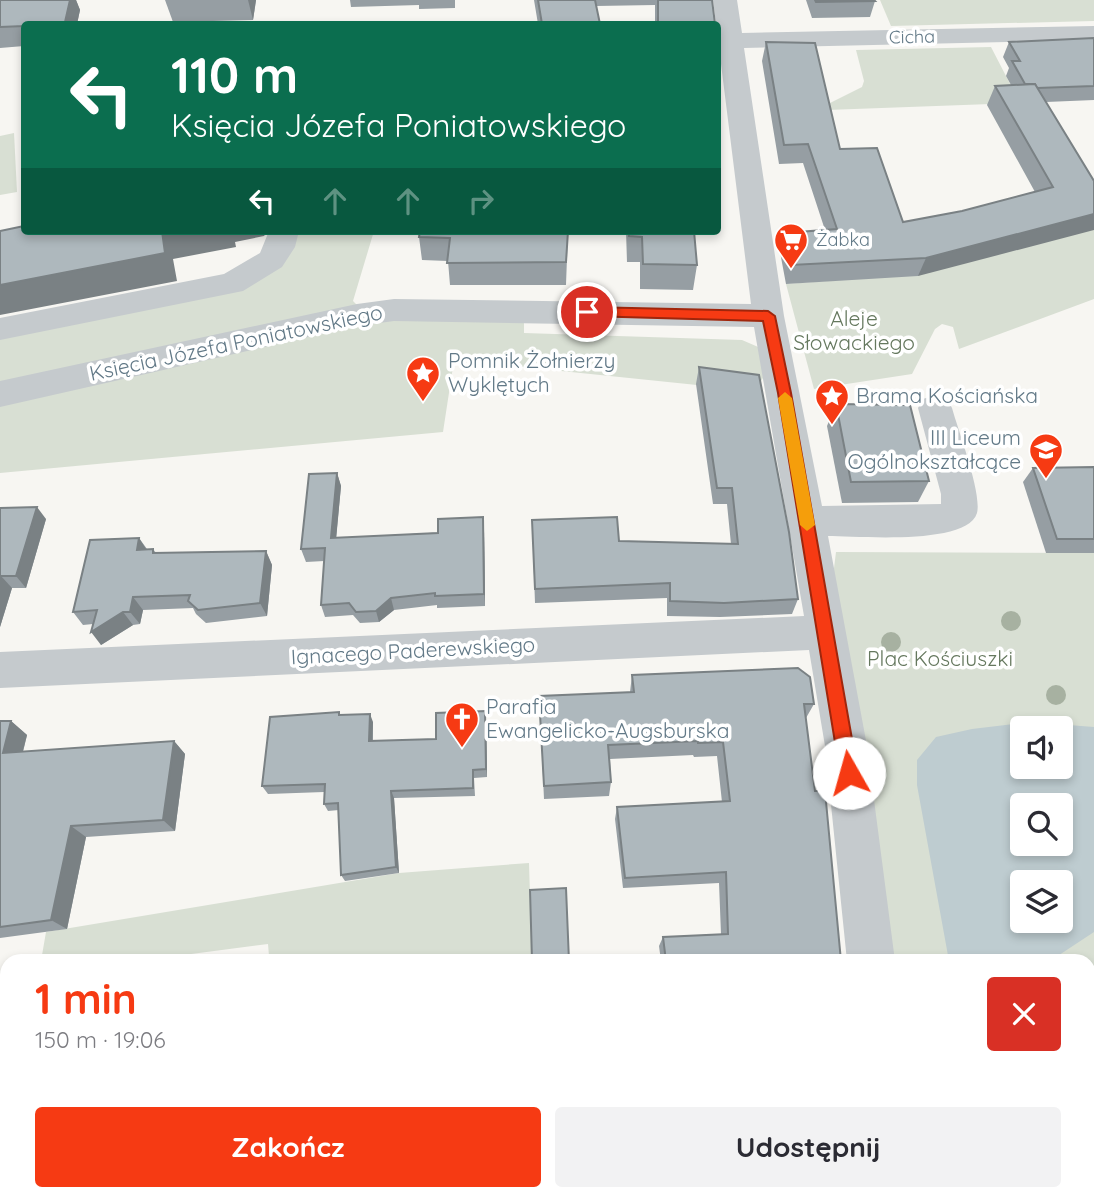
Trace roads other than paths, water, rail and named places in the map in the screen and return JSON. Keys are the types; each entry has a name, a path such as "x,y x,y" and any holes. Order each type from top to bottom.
{"street":[{"path":"724,0 768,316 846,746 870,954"},
{"name":"Cicha","path":"730,41 1094,33"},
{"path":"0,330 232,283 271,260 280,247 283,235"},
{"path":"212,288 222,345"},
{"name":"Księcia Józefa Poniatowskiego","path":"0,394 358,315 394,310 490,309 768,316"},
{"path":"807,522 944,520 959,512 959,494 934,408"},
{"name":"Ignacego Paderewskiego","path":"0,670 826,632"}],"place":[{"name":"Żabka","path":"791,270"},
{"name":"Pomnik Żołnierzy Wyklętych","path":"423,403"},
{"name":"Brama Kościańska","path":"832,426"},
{"name":"III Liceum Ogólnokształcące","path":"1046,480"},
{"name":"Parafia Ewangelicko-Augsburska","path":"462,749"}],"park label":[{"name":"Aleje Słowackiego","path":"854,331"},
{"name":"Plac Kościuszki","path":"940,659"}]}
